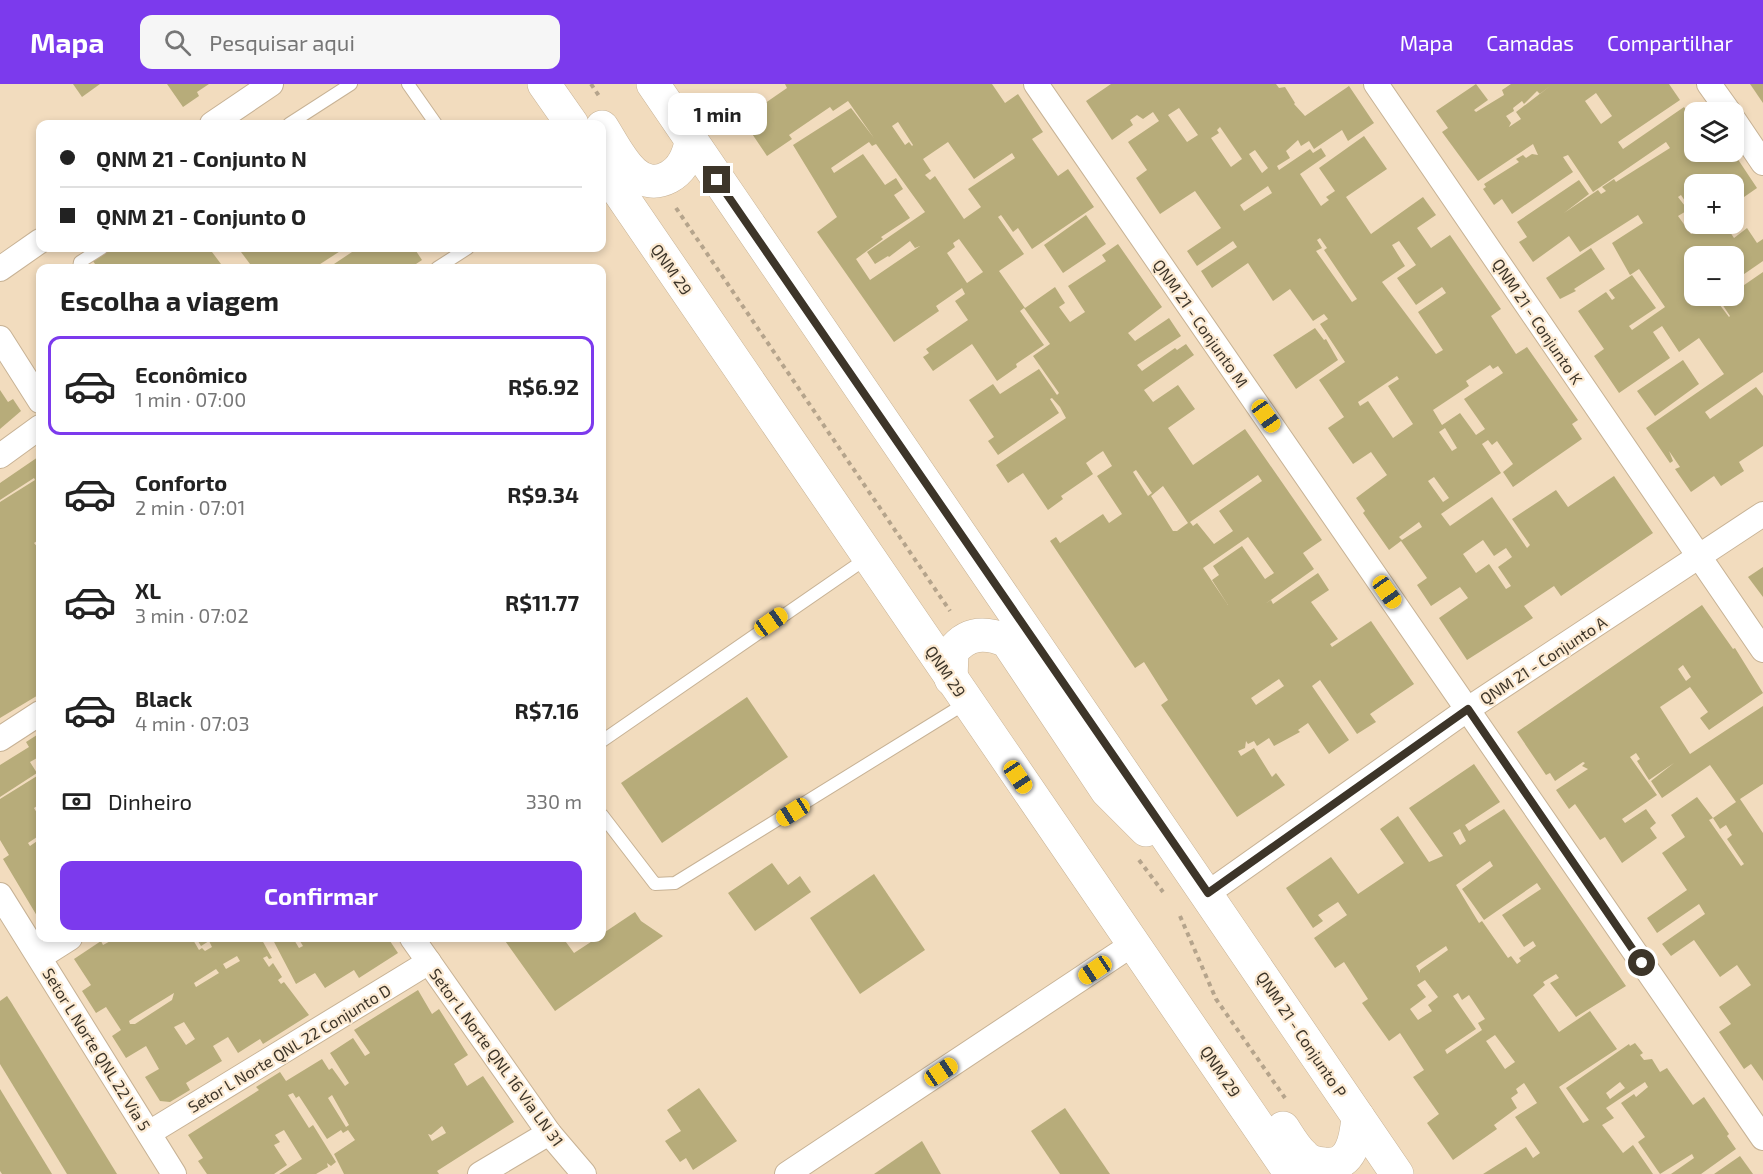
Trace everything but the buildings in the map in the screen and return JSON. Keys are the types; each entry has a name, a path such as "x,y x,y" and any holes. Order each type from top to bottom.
{"main road":[{"path":"544,84 569,120"},
{"path":"572,84 597,120"},
{"path":"653,84 1202,886"},
{"path":"606,134 633,174 645,182 658,183 674,174 683,165 691,142"},
{"name":"QNM 29","path":"606,173 1291,1174"},
{"path":"959,691 952,652 966,639 991,634 1007,641 1107,791 1202,886"},
{"name":"QNM 21 - Conjunto P","path":"1202,886 1397,1174"},
{"path":"1167,993 1227,1048 1301,1154 1312,1163 1332,1166 1346,1158 1354,1147 1358,1117"}],"street":[{"path":"218,120 271,84"},
{"name":"QNM 21 - Conjunto M","path":"1036,84 1763,1138"},
{"name":"QNM 21 - Conjunto K","path":"1376,84 1763,650"},
{"path":"1709,84 1722,102"},
{"path":"1744,135 1763,163"},
{"path":"0,269 36,245"},
{"path":"0,338 36,395"},
{"path":"0,456 36,430"},
{"name":"QNM 21 - Conjunto A","path":"1202,886 1700,558 1763,514"},
{"path":"0,739 36,716"},
{"name":"Setor L Norte QNL 22 Via 5","path":"0,895 174,1174"},
{"path":"40,957 64,942"},
{"name":"Setor L Norte QNL 16 Via LN 31","path":"415,942 549,1133 584,1174"},
{"path":"787,1174 1133,944"},
{"name":"Setor L Norte QNL 22 Conjunto D","path":"149,1133 429,962"},
{"path":"480,1174 549,1133"}],"lane":[{"path":"296,120 351,84"},
{"path":"408,84 433,120"},
{"path":"80,264 96,252"},
{"path":"443,264 462,252"},
{"path":"606,738 869,556"},
{"path":"606,820 655,884 675,883 959,691"}],"route":[{"path":"717,180 1208,893 1468,709 1642,963"}]}
